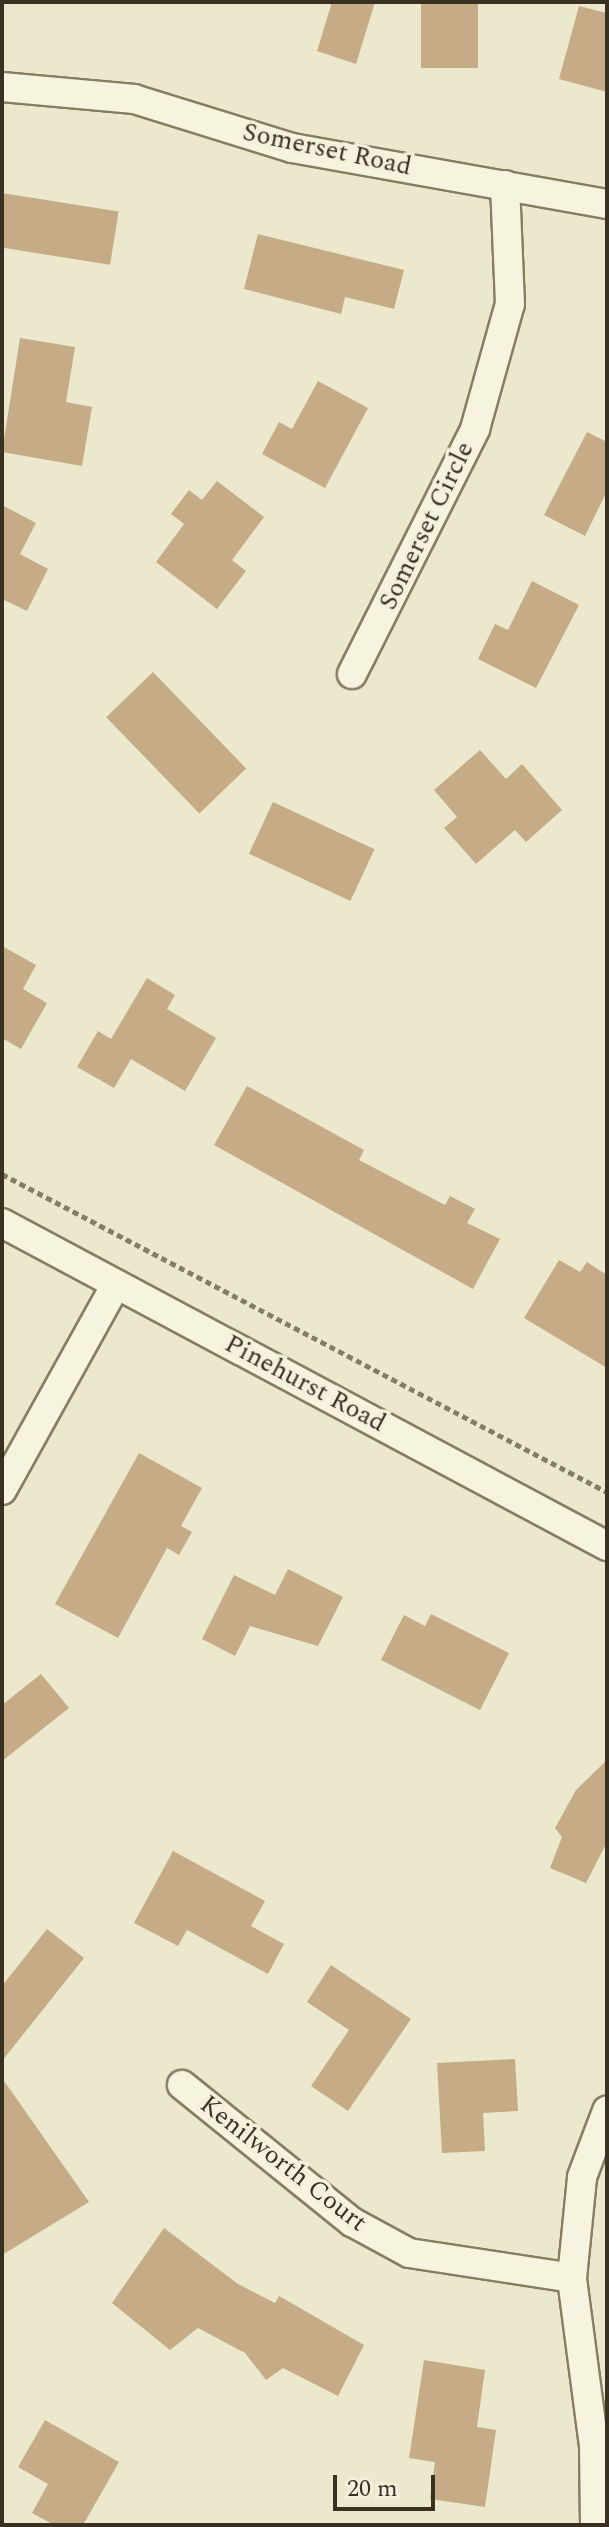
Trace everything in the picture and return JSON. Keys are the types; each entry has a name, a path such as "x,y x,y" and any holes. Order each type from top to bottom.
{"street":[{"name":"Somerset Road","path":"2,87 134,99 292,148 607,204"},
{"name":"Somerset Circle","path":"352,674 475,429 510,304 505,185"},
{"name":"Pinehurst Road","path":"2,1223 607,1546"},
{"path":"2,1490 116,1284"},
{"name":"Kenilworth Court","path":"182,2085 352,2222 409,2253 572,2278"},
{"path":"595,2525 594,2446 572,2278 582,2177 607,2111"}],"path":[{"path":"2,1174 607,1492"}],"building":[{"path":"332,2 375,2 356,64 317,51"},
{"path":"421,2 478,2 478,68 421,68"},
{"path":"579,6 607,13 607,92 559,79"},
{"path":"2,193 119,211 110,265 2,248"},
{"path":"258,234 404,270 394,309 345,297 341,314 244,289"},
{"path":"20,338 75,347 66,402 92,407 82,466 2,452"},
{"path":"318,381 368,408 325,488 262,454 279,422 292,429"},
{"path":"587,432 607,442 607,491 585,536 544,515"},
{"path":"217,481 264,517 232,560 246,571 217,609 156,562 184,524 171,514 189,490 202,500"},
{"path":"2,505 36,523 20,554 48,569 27,611 2,599"},
{"path":"532,581 579,605 536,688 478,659 495,624 508,630"},
{"path":"153,672 246,768 199,814 106,717"},
{"path":"480,750 506,779 522,764 562,810 526,842 515,830 476,864 444,828 457,817 434,790"},
{"path":"273,802 375,849 350,901 249,854"},
{"path":"2,946 36,965 23,989 47,1003 21,1049 2,1038"},
{"path":"147,978 175,995 167,1009 216,1038 185,1091 131,1059 114,1088 77,1067 98,1031 111,1039"},
{"path":"247,1086 364,1150 359,1160 445,1205 450,1196 475,1209 467,1223 500,1239 473,1289 214,1145"},
{"path":"559,1260 580,1272 587,1262 607,1275 607,1368 524,1318"},
{"path":"139,1453 202,1488 181,1526 192,1532 179,1555 167,1548 118,1638 55,1604"},
{"path":"288,1569 343,1597 318,1646 250,1626 235,1656 202,1639 234,1575 275,1595"},
{"path":"431,1614 509,1653 480,1710 381,1660 404,1615 425,1626"},
{"path":"41,1674 69,1708 2,1761 2,1705"},
{"path":"607,1760 607,1842 586,1883 550,1868 562,1837 555,1828 576,1790"},
{"path":"173,1851 265,1901 251,1926 284,1944 268,1974 187,1930 178,1946 134,1923"},
{"path":"47,1929 84,1958 2,2061 2,1986"},
{"path":"331,1965 411,2019 348,2111 311,2086 349,2030 307,2002"},
{"path":"515,2059 518,2111 483,2113 485,2151 442,2153 437,2063"},
{"path":"2,2078 89,2202 2,2255"},
{"path":"164,2228 238,2284 275,2303 279,2296 364,2345 338,2396 283,2368 266,2380 245,2353 198,2328 170,2350 112,2303"},
{"path":"424,2360 485,2370 477,2427 496,2430 485,2507 430,2499 435,2462 409,2458"},
{"path":"45,2420 119,2462 83,2525 54,2525 32,2513 48,2484 18,2467"}]}
